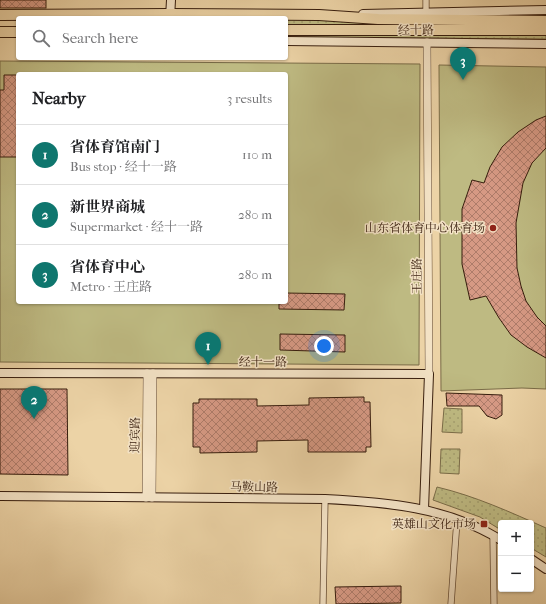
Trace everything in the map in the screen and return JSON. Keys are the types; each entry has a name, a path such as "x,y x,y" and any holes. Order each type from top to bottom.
{"highway":[{"name":"经十路","path":"0,15 319,15 378,19 546,20"},
{"name":"经十路","path":"288,30 546,30"},
{"path":"0,32 16,32"}],"main road":[{"path":"170,16 171,0"},
{"name":"经十路","path":"319,15 546,10"},
{"name":"经十路","path":"288,41 546,44"},
{"name":"经十一路","path":"0,373 429,374"},
{"name":"王庄路","path":"424,510 429,374"},
{"name":"马鞍山路","path":"0,496 325,500 370,502 424,510 457,520 498,538"},
{"path":"534,561 546,569"}],"street":[{"path":"426,0 426,13"},
{"name":"王庄路","path":"427,42 429,374"},
{"name":"迎宾路","path":"149,498 150,373"},
{"path":"323,604 325,500"},
{"path":"451,604 457,520"},
{"path":"493,535 494,604"}],"shaded area":[{"path":"546,15 546,39 288,37 288,19 398,22 398,16"},
{"path":"0,61 420,64 419,365 0,362"},
{"name":"山东省体育中心体育场","path":"439,65 546,67 546,389 522,388 441,391"},
{"path":"444,408 462,409 462,433 442,432"},
{"path":"441,449 460,449 459,474 440,473"},
{"path":"437,487 479,500 528,520 498,520 498,528 480,517 433,500"},
{"path":"534,523 546,528 546,557 534,550"}],"building":[{"path":"0,0 46,0 46,8 0,8"},
{"path":"4,75 16,75 16,157 0,157 0,90 4,90"},
{"name":"山东省体育中心体育场","path":"546,116 546,148 532,163 523,183 516,223 517,268 521,286 526,301 537,317 546,326 546,358 527,347 511,335 486,296 470,300 462,264 462,209 472,180 484,183 490,167 502,147 518,132 536,120"},
{"path":"288,293 345,294 344,310 279,309 279,304 288,304"},
{"path":"280,334 345,335 345,352 280,350"},
{"path":"0,389 67,389 68,475 0,474"},
{"path":"446,393 502,395 502,415 496,419 487,416 479,406 447,406"},
{"path":"364,397 364,402 370,402 371,447 366,447 366,452 308,452 308,440 257,441 257,452 200,453 200,447 193,447 193,403 199,403 199,399 257,399 257,406 309,405 309,398"},
{"path":"401,586 401,603 336,604 335,587"}],"place":[{"name":"省体育中心","path":"463,80"},
{"name":"山东省体育中心体育场","path":"493,228"},
{"name":"省体育馆南门","path":"208,365"},
{"name":"新世界商城","path":"34,419"},
{"name":"英雄山文化市场","path":"484,524"}]}
